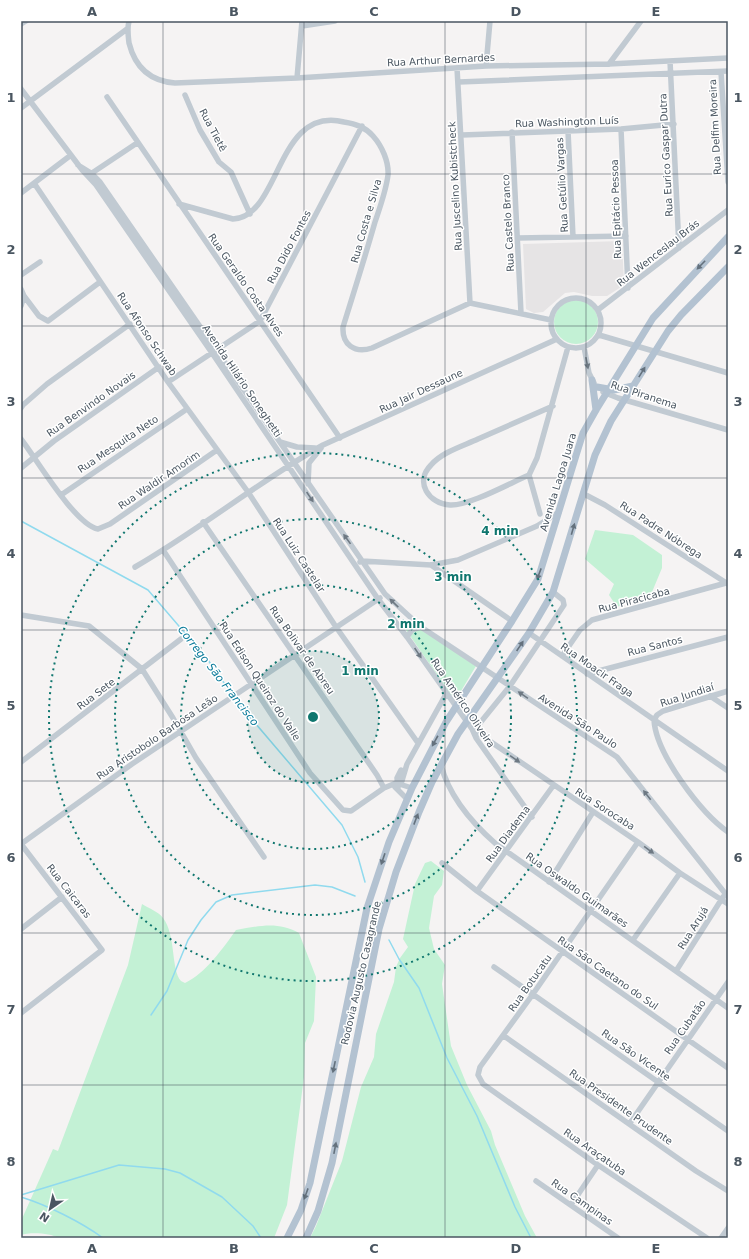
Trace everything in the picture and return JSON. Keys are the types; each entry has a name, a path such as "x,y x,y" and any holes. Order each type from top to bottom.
{"main road":[{"name":"Avenida Lagoa Juara","path":"287,1238 301,1210 310,1183 367,908 389,842 407,799 432,747 455,707 538,579 583,433 596,410 653,318 728,237"},
{"path":"466,722 499,679 529,633 553,592 601,439 654,352 681,315 728,267"},
{"path":"592,380 596,410"},
{"path":"597,387 608,392 633,386"},
{"name":"Rodovia Augusto Casagrande","path":"306,1238 318,1211 332,1163 360,1017 379,929 418,812 441,765 466,722"}],"street":[{"path":"21,24 26,21"},
{"path":"21,108 127,29 129,21"},
{"path":"297,78 302,23 335,21"},
{"path":"486,66 490,21"},
{"path":"609,64 641,21"},
{"name":"Rua Arthur Bernardes","path":"127,29 135,61 141,69 156,80 174,83 297,78 486,66 670,62 728,58"},
{"name":"Rua Eurico Gaspar Dutra","path":"670,62 679,248"},
{"name":"Rua Juscelino Kubistcheck","path":"457,68 462,135 470,303"},
{"path":"459,82 728,71"},
{"name":"Rua Delfim Moreira","path":"721,72 728,182"},
{"path":"21,90 71,155 21,193"},
{"name":"Rua Tietê","path":"185,94 200,130 219,162 231,172 250,214"},
{"name":"Rua Geraldo Costa Alves","path":"107,97 340,438"},
{"path":"179,204 233,219 240,219 250,214 259,203 290,146 311,126 329,119 362,126"},
{"name":"Rua Washington Luís","path":"462,135 621,129 674,124"},
{"name":"Rua Costa e Silva","path":"362,126 377,140 385,156 388,175 374,228 343,326 343,336 346,342 351,347 365,350 470,303"},
{"name":"Rua Dido Fontes","path":"168,382 260,321 362,126"},
{"name":"Rua Epitácio Pessoa","path":"621,129 628,288"},
{"name":"Rua Getúlio Vargas","path":"568,131 573,237"},
{"name":"Rua Castelo Branco","path":"512,132 521,313"},
{"path":"89,174 137,143"},
{"name":"Avenida Hilário Soneghetti","path":"71,155 78,165 100,182 185,308 280,442 291,464 308,484 327,518 362,561 385,594"},
{"name":"Rua Afonso Schwab","path":"34,183 186,409 248,492"},
{"name":"Rua Wenceslau Brás","path":"599,309 728,210"},
{"path":"518,238 626,236"},
{"path":"21,275 40,262"},
{"path":"21,289 24,296 39,316 48,321 100,282"},
{"path":"21,306 24,296"},
{"path":"570,298 582,298 599,309 602,322 599,335 592,343 584,347 568,347 557,339 551,326 551,320 557,306 570,298"},
{"path":"470,303 551,320"},
{"path":"22,406 47,384 130,324"},
{"path":"599,335 634,347 728,373"},
{"name":"Rua Jair Dessaune","path":"135,567 163,550 291,464 321,446 557,339"},
{"path":"540,514 529,475 537,458 553,406 568,347"},
{"name":"Rua Piranema","path":"584,347 592,380 597,387"},
{"name":"Avenida Hilário Soneghetti","path":"215,351 327,518 378,599"},
{"name":"Rua Benvindo Novais","path":"21,468 54,441 159,368"},
{"name":"Rua Piranema","path":"608,392 624,400 728,430"},
{"path":"529,475 464,503 450,505 434,501 425,490 424,481 427,470 435,461 456,449 553,406"},
{"name":"Rua Mesquita Neto","path":"61,495 186,409"},
{"path":"21,439 35,456 61,495"},
{"path":"280,442 307,449 321,446"},
{"path":"308,484 309,463 321,446"},
{"name":"Rua Waldir Amorim","path":"61,495 85,522 93,528 98,529 110,524 217,450"},
{"name":"Rua Luiz Castelar","path":"248,492 336,627"},
{"name":"Rua Padre Nóbrega","path":"584,494 605,504 727,584"},
{"path":"356,564 362,561 431,564 458,560 545,522 559,512"},
{"name":"Rua Bolivar de Abreu","path":"203,522 377,775 384,788"},
{"name":"Rua Edison Queiroz do Valle","path":"163,550 310,773 342,810 351,811 384,788"},
{"path":"431,564 512,621"},
{"name":"Rua Piracicaba","path":"562,656 580,630 592,620 727,584"},
{"path":"472,729 480,723 510,686 564,605 563,600 553,592"},
{"name":"Rua Aristobolo Barbosa Leão","path":"21,844 90,792 240,693 294,654 385,594"},
{"name":"Avenida São Paulo","path":"385,594 421,626 617,757 726,896"},
{"name":"Rua Américo Oliveira","path":"378,599 407,637 472,729 480,744 532,817"},
{"path":"21,615 89,626 142,669 196,758 264,857"},
{"path":"407,637 412,630 421,626"},
{"path":"336,627 418,743"},
{"name":"Rua Moacir Fraga","path":"529,633 728,771"},
{"name":"Rua Santos","path":"587,674 728,637"},
{"name":"Rua Sete","path":"21,762 181,639"},
{"name":"Rua Jundiaí","path":"654,720 657,715 663,711 728,691"},
{"path":"398,785 406,764 446,694"},
{"path":"710,696 728,708"},
{"path":"654,720 658,740 671,764 706,813 728,832"},
{"name":"Rua Sorocaba","path":"472,729 638,842 680,873 728,904"},
{"name":"Rua Oswaldo Guimarães","path":"441,765 445,780 464,810 480,830 506,852 728,1008"},
{"path":"398,785 407,799"},
{"path":"384,788 398,785 412,788"},
{"name":"Rua Diadema","path":"478,891 554,786"},
{"path":"549,882 593,812"},
{"name":"Rua Botucatu","path":"478,1075 480,1067 534,994 638,842"},
{"name":"Rua Caicaras","path":"21,844 102,950 21,1013"},
{"name":"Rua São Caetano do Sul","path":"442,863 562,952 728,1068"},
{"path":"633,940 680,873"},
{"path":"21,929 62,896"},
{"name":"Rua Arujá","path":"676,971 726,896"},
{"name":"Rua São Vicente","path":"494,967 728,1131"},
{"name":"Rua Cubatão","path":"630,1123 657,1082 728,982"},
{"name":"Rua Presidente Prudente","path":"504,1036 630,1123 696,1171 728,1191"},
{"name":"Rua Araçatuba","path":"478,1075 483,1084 598,1165 707,1238"},
{"path":"571,1205 598,1165"},
{"name":"Rua Campinas","path":"536,1181 618,1238"},
{"path":"721,1238 728,1228"}],"shaded area":[{"path":"622,241 624,285 607,296 592,296 574,292 565,293 543,312 534,313 526,309 523,244"}],"green space":[{"path":"572,300 580,300 592,306 598,318 598,326 592,338 580,344 572,344 560,338 554,326 554,318 560,306"},
{"path":"595,530 633,535 662,555 662,568 652,592 617,607 609,595 614,584 585,559"},
{"path":"414,624 476,666 458,696 451,695 406,630 409,625"},
{"path":"431,861 444,871 442,885 434,896 429,928 434,949 445,965 442,984 451,1046 467,1085 491,1131 495,1145 525,1216 537,1238 310,1238 342,1161 361,1087 374,1057 376,1034 394,982 396,967 400,958 408,947 403,939 415,884 425,863"},
{"path":"142,904 159,914 167,925 172,942 178,976 181,981 185,983 207,967 236,930 261,926 276,926 291,929 299,933 316,977 314,1021 305,1043 304,1077 287,1205 274,1238 58,1238 51,1235 40,1234 21,1235 21,1221 53,1149 58,1151 128,965"}],"waterway":[{"name":"Corrego São Francisco","path":"21,521 148,590 208,660 238,703 342,825 358,857 365,882"},
{"path":"151,1015 167,991 188,940 201,920 216,902 232,895 315,885 332,887 355,896"},
{"path":"389,940 399,959 419,988 447,1058 477,1116 515,1207 531,1238"},
{"path":"21,1195 119,1165 165,1169 180,1173 222,1197 253,1226 261,1238"},
{"path":"21,1197 64,1214 103,1238"}]}
